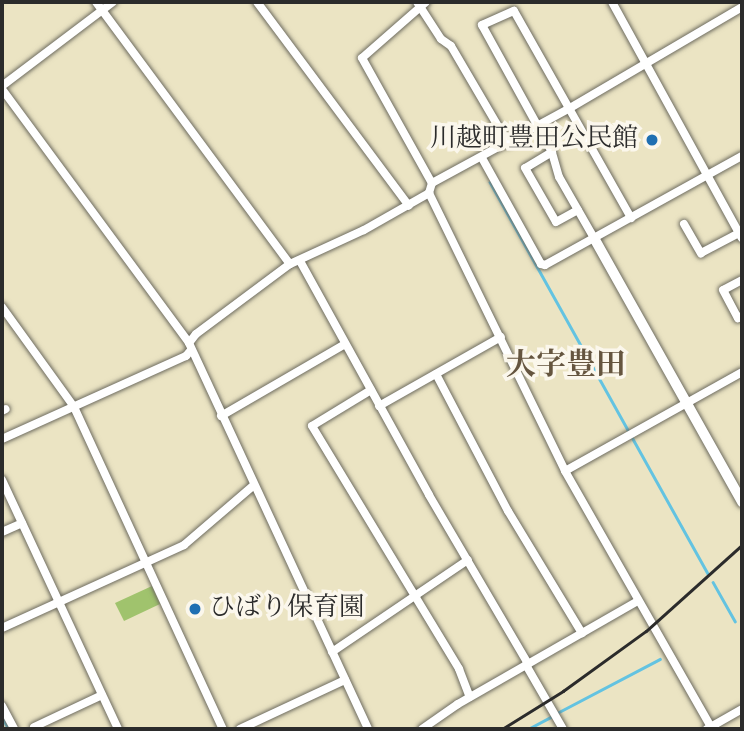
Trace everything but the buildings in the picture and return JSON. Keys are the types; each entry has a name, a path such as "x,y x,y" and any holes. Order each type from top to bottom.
{"street":[{"path":"96,2 290,264"},
{"path":"113,2 2,88 190,347 368,729"},
{"path":"257,2 409,206"},
{"path":"612,2 741,235 701,253 684,224"},
{"path":"2,439 186,356 200,331 290,264 409,206 429,193 432,183 362,58 421,3 441,39 452,46 508,143"},
{"path":"432,183 482,158 742,7"},
{"path":"631,218 514,11 482,25 552,152 559,177 742,502"},
{"path":"552,152 525,168 556,222 579,210"},
{"path":"482,158 541,264 557,259 742,156"},
{"path":"429,193 565,471 710,729 742,709"},
{"path":"300,261 379,406 563,729"},
{"path":"742,280 723,290 738,318 742,316"},
{"path":"2,307 74,407 223,729"},
{"path":"379,406 501,337"},
{"path":"220,416 345,344"},
{"path":"565,471 742,372"},
{"path":"436,373 509,511 582,633"},
{"path":"371,390 312,426 459,669 470,697"},
{"path":"2,480 118,729"},
{"path":"2,628 184,545 254,485"},
{"path":"2,532 22,523"},
{"path":"332,652 468,560"},
{"path":"422,729 470,697 638,601"},
{"path":"240,729 345,680"},
{"path":"34,727 102,695"},
{"path":"2,706 15,729"}],"green space":[{"path":"152,586 160,604 124,621 115,603"}],"waterway":[{"path":"490,182 708,573"},
{"path":"713,582 735,621"},
{"path":"557,713 660,659"},
{"path":"528,729 552,716"},
{"path":"2,717 9,729"}],"railway":[{"path":"502,729 563,691 646,631 742,545"}],"place":[{"name":"川越町豊田公民館","path":"652,140"},
{"name":"ひばり保育園","path":"195,609"}],"district":[{"name":"大字豊田","path":"566,366"}]}
